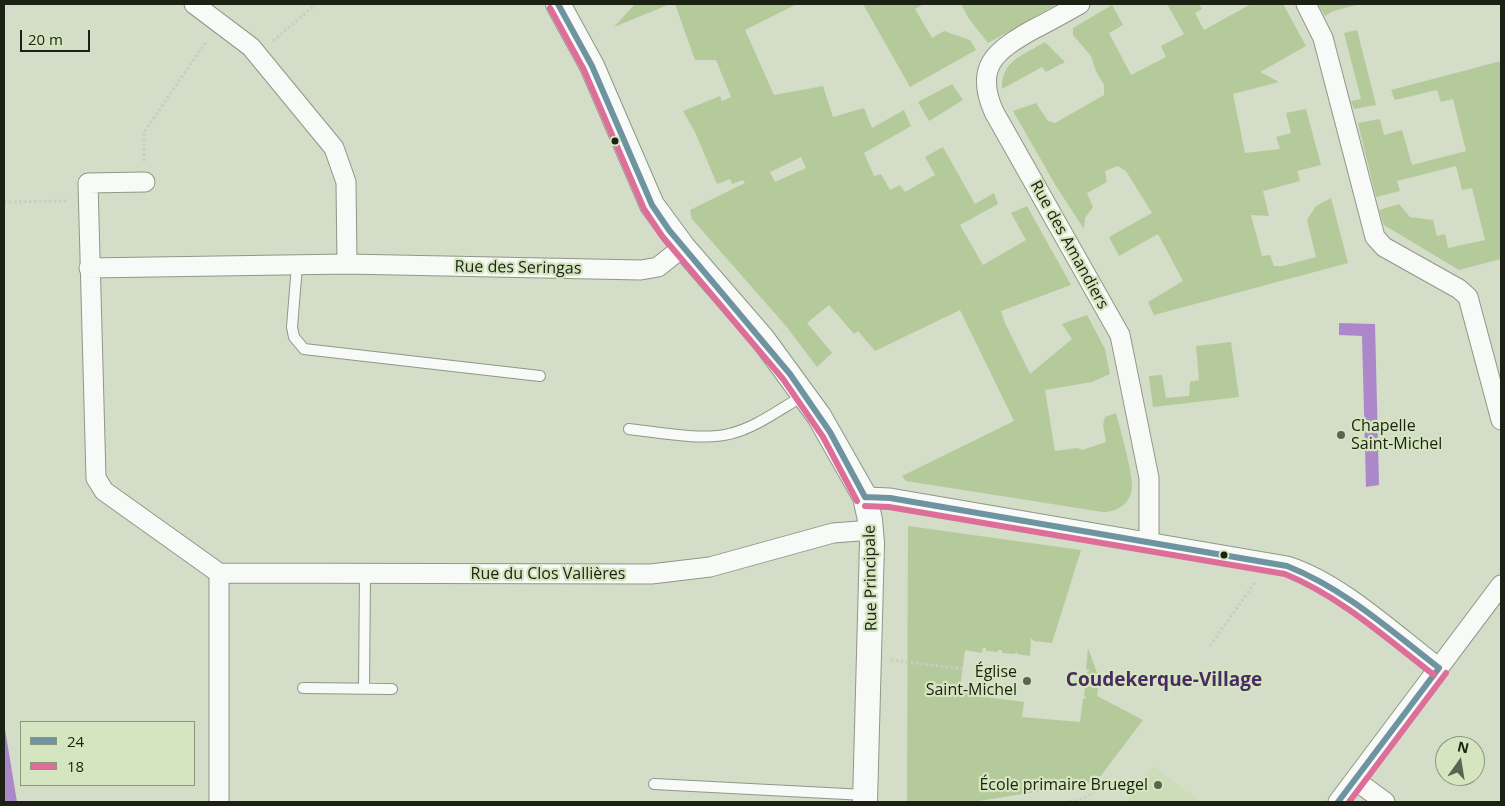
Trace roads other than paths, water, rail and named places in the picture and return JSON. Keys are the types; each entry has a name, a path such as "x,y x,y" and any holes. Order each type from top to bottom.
{"street":[{"path":"194,4 251,48 328,139 340,160 346,182 347,264"},
{"name":"Rue Principale","path":"558,4 588,58 648,198 683,247 762,338 805,394 840,450 865,497 872,530 871,657 866,799"},
{"name":"Rue des Amandiers","path":"1080,4 1002,48 988,69 987,93 994,112 1120,336 1149,478 1149,541"},
{"path":"1306,4 1324,38 1376,237 1384,247 1459,289 1468,297 1501,420"},
{"path":"145,182 88,183 95,468 99,484 104,491 219,573 219,802"},
{"name":"Rue des Seringas","path":"89,268 347,264 641,270 658,267 683,247"},
{"path":"865,497 890,498 1270,561 1296,568 1333,588 1439,668"},
{"name":"Rue du Clos Vallières","path":"219,573 604,575 670,573 729,563 832,534 872,530"},
{"path":"1338,802 1501,585"},
{"path":"1355,780 1385,802"}],"lane":[{"path":"297,265 292,327 294,337 304,349 540,376"},
{"path":"628,429 707,436 725,435 751,426 805,394"},
{"path":"364,688 365,574"},
{"path":"303,688 392,689"},
{"name":"Rue Principale","path":"654,784 866,799"}],"place":[{"name":"Chapelle Saint-Michel","path":"1341,435"},
{"name":"Église Saint-Michel","path":"1027,681"},
{"name":"École primaire Bruegel","path":"1158,785"}],"district":[{"name":"Coudekerque-Village","path":"1164,681"}]}
